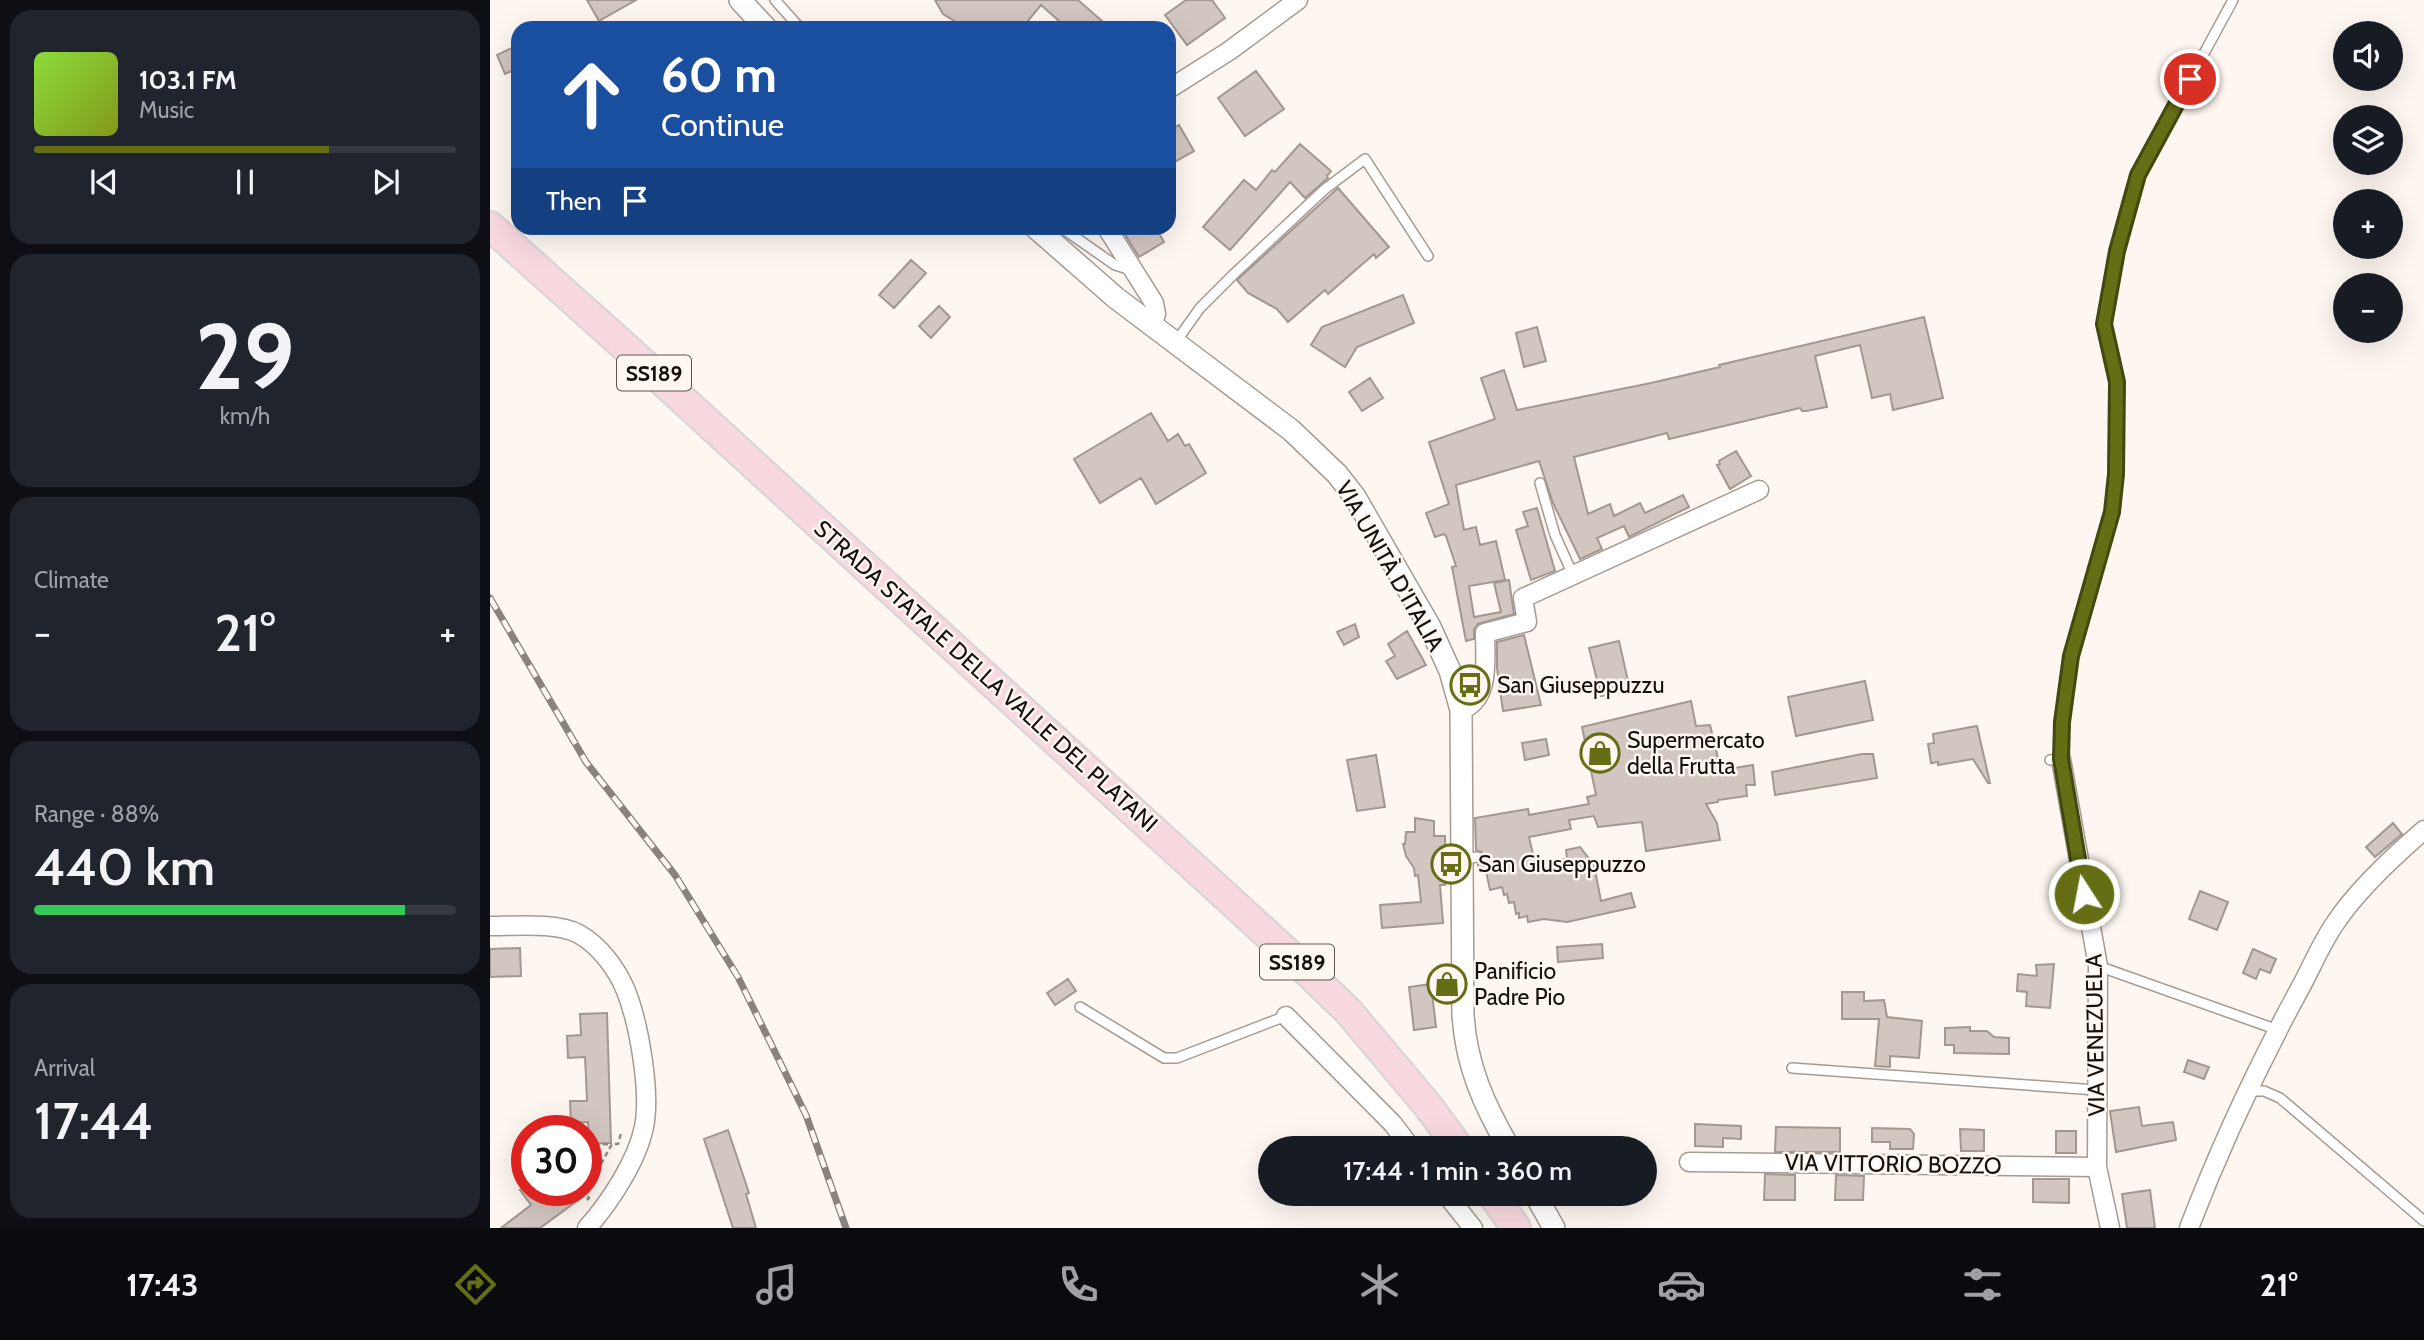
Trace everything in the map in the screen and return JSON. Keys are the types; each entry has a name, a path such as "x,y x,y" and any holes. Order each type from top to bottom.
{"main road":[{"name":"STRADA STATALE DELLA VALLE DEL PLATANI","path":"490,226 1117,794 1349,1013 1450,1136"},
{"path":"1500,1206 1516,1228"}],"street":[{"path":"740,0 760,21"},
{"path":"1176,84 1298,0"},
{"name":"VIA UNITÀ D'ITALIA","path":"1044,235 1116,299 1291,430 1337,474 1355,497 1430,626 1450,671 1461,710 1470,858 1463,1015 1466,1049 1477,1086 1503,1136"},
{"path":"1111,235 1154,303 1156,314 1152,326"},
{"path":"1461,710 1471,707 1484,684 1485,633 1527,622 1523,598 1759,490"},
{"name":"VIA VENEZUELA","path":"2055,759 2098,966 2097,1167 2110,1228"},
{"path":"2189,1228 2211,1169 2248,1091 2336,921 2392,857 2424,830"},
{"path":"490,926 558,928 577,933 595,945 626,990 640,1044 647,1100 644,1128 616,1188 587,1228"},
{"path":"1286,1016 1402,1136"},
{"name":"VIA VITTORIO BOZZO","path":"1689,1162 2097,1167"},
{"path":"1456,1206 1473,1228"},
{"path":"1542,1206 1554,1228"}],"lane":[{"path":"775,0 794,21"},
{"path":"2055,759 2071,656 2112,512 2116,474 2117,382 2104,324 2117,251 2138,175 2233,0"},
{"path":"1174,344 1200,308 1325,189 1365,159 1428,257"},
{"path":"1072,235 1115,265 1134,271"},
{"path":"1540,483 1555,535 1573,575"},
{"path":"2098,966 2278,1030"},
{"path":"1080,1007 1164,1058 1177,1058 1286,1016"},
{"path":"1793,1068 2096,1090"},
{"path":"2248,1091 2264,1091 2280,1098 2424,1221"}],"path":[{"path":"602,1144 618,1144 621,1133"},
{"path":"602,1162 612,1144"}],"building":[{"path":"587,0 636,0 599,21"},
{"path":"935,0 1078,0 1102,21 1059,21 1041,5 1028,21 954,21 943,14"},
{"path":"1186,0 1212,0 1225,18 1187,45 1176,30 1176,21 1169,21 1165,15"},
{"path":"511,48 511,71 505,74 497,55"},
{"path":"1256,71 1284,109 1245,136 1218,98"},
{"path":"1179,125 1194,151 1176,161 1176,127"},
{"path":"1300,144 1331,171 1328,178 1305,198 1290,182 1230,250 1203,227 1244,180 1256,190 1272,170 1275,172"},
{"path":"1338,188 1389,247 1376,258 1374,254 1328,294 1325,290 1288,322 1277,309 1248,293 1237,280"},
{"path":"1125,235 1160,235 1164,242 1139,257"},
{"path":"911,260 926,273 894,308 879,295"},
{"path":"1403,295 1414,323 1357,347 1345,367 1311,345 1322,327"},
{"path":"939,306 950,317 931,338 919,326"},
{"path":"1924,317 1943,398 1893,410 1890,394 1872,398 1860,345 1815,356 1827,407 1806,411 1800,408 1669,439 1667,433 1574,457 1588,514 1610,504 1614,516 1640,503 1645,513 1683,495 1689,507 1629,537 1624,526 1597,538 1602,549 1580,559 1553,503 1539,461 1456,485 1464,530 1476,527 1480,545 1496,541 1505,580 1469,586 1474,617 1501,612 1494,583 1509,580 1514,614 1478,624 1474,629 1474,639 1466,641 1452,567 1456,566 1446,536 1444,534 1435,537 1426,513 1449,504 1429,442 1495,419 1481,378 1504,370 1517,410 1651,383"},
{"path":"1537,327 1546,361 1524,367 1516,333"},
{"path":"1370,378 1383,398 1362,411 1349,392"},
{"path":"1151,413 1168,441 1178,434 1185,446 1189,444 1206,473 1156,504 1141,478 1100,503 1074,459"},
{"path":"1736,451 1751,476 1730,489 1717,465"},
{"path":"1537,508 1555,571 1531,580 1516,530 1528,526 1523,512"},
{"path":"1355,624 1359,637 1344,645 1337,632"},
{"path":"1407,631 1426,665 1397,679 1386,661 1395,656 1388,644"},
{"path":"1524,635 1541,705 1503,711 1497,668 1497,642"},
{"path":"1619,641 1630,690 1601,696 1589,648"},
{"path":"1865,681 1873,720 1796,736 1788,697"},
{"path":"1691,701 1696,726 1710,725 1721,770 1753,765 1755,785 1746,785 1747,796 1706,804 1717,823 1720,840 1646,851 1642,822 1598,827 1594,816 1569,820 1571,829 1529,837 1535,863 1567,859 1566,850 1580,847 1594,865 1601,901 1631,893 1635,907 1567,922 1544,919 1528,922 1527,916 1519,918 1514,902 1509,903 1502,887 1490,890 1486,871 1479,871 1478,864 1484,857 1482,852 1476,850 1475,818 1528,809 1529,815 1589,804 1587,797 1596,795 1582,727"},
{"path":"1977,726 1990,783 1973,759 1938,765 1938,762 1931,763 1928,744 1934,743 1933,734"},
{"path":"1546,739 1549,755 1525,760 1522,743"},
{"path":"1873,754 1877,778 1775,795 1772,772"},
{"path":"1376,755 1385,807 1357,811 1347,760"},
{"path":"1415,818 1434,821 1434,836 1445,836 1445,885 1440,885 1443,923 1382,928 1380,905 1421,902 1418,875 1415,876 1403,844 1406,832 1415,832"},
{"path":"2393,823 2402,834 2375,857 2366,847"},
{"path":"2200,891 2228,902 2217,930 2189,919"},
{"path":"1602,944 1603,958 1558,962 1557,947"},
{"path":"520,948 521,976 490,977 490,949"},
{"path":"2253,949 2276,959 2270,973 2260,969 2256,979 2243,973"},
{"path":"2054,964 2050,1008 2026,1006 2027,992 2017,991 2018,974 2037,976 2036,965"},
{"path":"1068,979 1076,991 1055,1005 1047,993"},
{"path":"1431,984 1436,1027 1414,1030 1409,987"},
{"path":"1842,992 1864,992 1864,1001 1884,1000 1887,1017 1922,1021 1919,1058 1890,1056 1890,1067 1875,1066 1879,1019 1842,1019"},
{"path":"607,1013 611,1143 602,1143 602,1115 571,1115 570,1101 587,1101 585,1057 568,1058 567,1036 581,1035 580,1014"},
{"path":"1970,1027 1970,1031 1987,1031 1994,1037 2009,1038 2009,1054 1954,1053 1954,1045 1945,1045 1945,1028"},
{"path":"2188,1060 2209,1067 2204,1079 2184,1072"},
{"path":"2139,1107 2142,1126 2173,1122 2176,1140 2116,1152 2110,1111"},
{"path":"1695,1124 1741,1126 1741,1139 1723,1138 1723,1147 1695,1146"},
{"path":"1776,1127 1840,1128 1840,1152 1775,1152"},
{"path":"1872,1128 1910,1129 1914,1134 1913,1149 1890,1149 1890,1142 1872,1142"},
{"path":"1960,1129 1984,1130 1984,1151 1961,1151"},
{"path":"728,1130 749,1193 746,1194 756,1228 733,1228 704,1139"},
{"path":"2056,1131 2076,1131 2076,1153 2056,1153"},
{"path":"1765,1174 1795,1175 1795,1200 1764,1200"},
{"path":"1836,1175 1864,1176 1863,1200 1835,1200"},
{"path":"2033,1179 2069,1179 2069,1203 2033,1202"},
{"path":"2150,1190 2155,1228 2127,1228 2122,1194"},
{"path":"530,1206 570,1206 540,1228 501,1228"}],"railway":[{"path":"490,598 586,762 675,875 738,977 806,1115 846,1228"}],"place":[{"name":"San Giuseppuzzu","path":"1470,685"},
{"name":"Supermercato della Frutta","path":"1600,753"},
{"name":"San Giuseppuzzo","path":"1451,864"},
{"name":"Panificio Padre Pio","path":"1447,984"}],"route":[{"path":"2084,894 2061,759 2062,722 2071,656 2112,512 2116,474 2117,382 2104,324 2117,251 2138,175 2190,79"}]}
